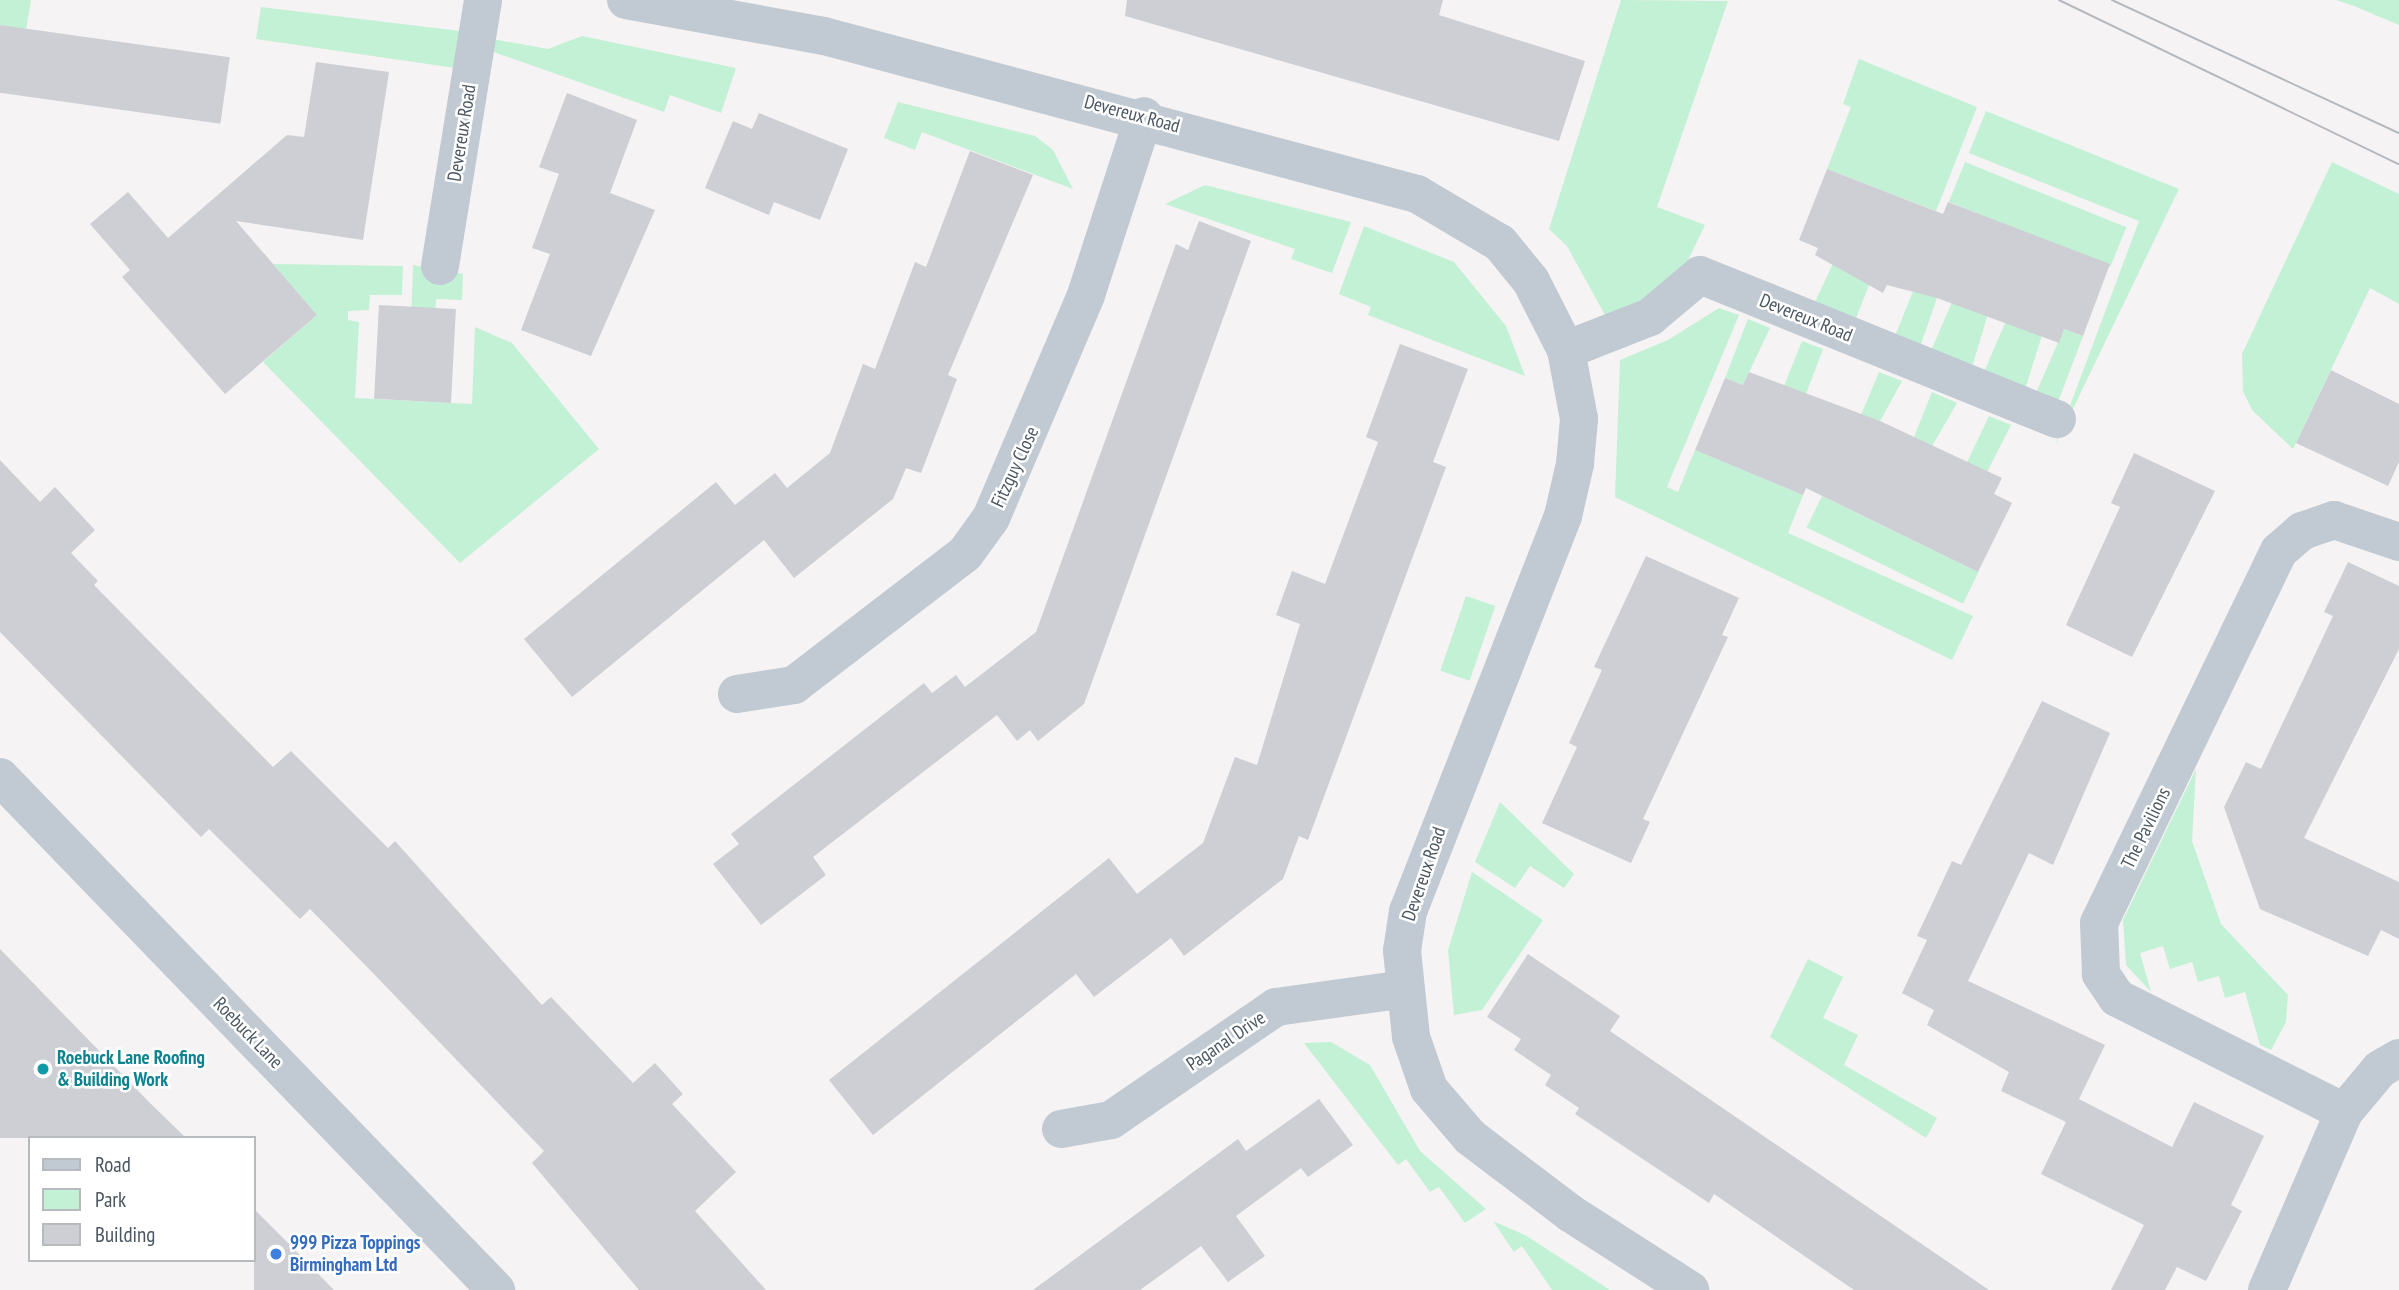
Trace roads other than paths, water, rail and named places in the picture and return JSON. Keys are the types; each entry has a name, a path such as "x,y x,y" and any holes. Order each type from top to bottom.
{"street":[{"name":"Devereux Road","path":"440,266 483,0"},
{"name":"Devereux Road","path":"626,0 824,36 1144,116 1417,194 1462,215 1500,243 1531,281 1566,350 1579,419 1563,516 1408,911 1405,989 1411,1037 1429,1089 1470,1136 1570,1213 1690,1290"},
{"name":"Fitzguy Close","path":"737,694 794,685 965,554 991,519 1086,295 1144,116"},
{"name":"Devereux Road","path":"1566,350 1650,317 1700,275 2057,419"},
{"name":"The Pavilions","path":"2344,1112 2117,998 2101,975 2098,923 2279,551 2302,531 2334,520 2399,542"},
{"name":"Roebuck Lane","path":"0,778 496,1290"},
{"name":"Paganal Drive","path":"1061,1129 1111,1120 1276,1007 1405,989"},
{"path":"2267,1290 2344,1112 2380,1069 2399,1058"}],"tram line":[{"path":"2059,0 2399,164"},
{"path":"2112,0 2399,133"}],"place":[{"name":"Roebuck Lane Roofing & Building Work","path":"43,1069"},
{"name":"999 Pizza Toppings Birmingham Ltd","path":"276,1254"}]}
